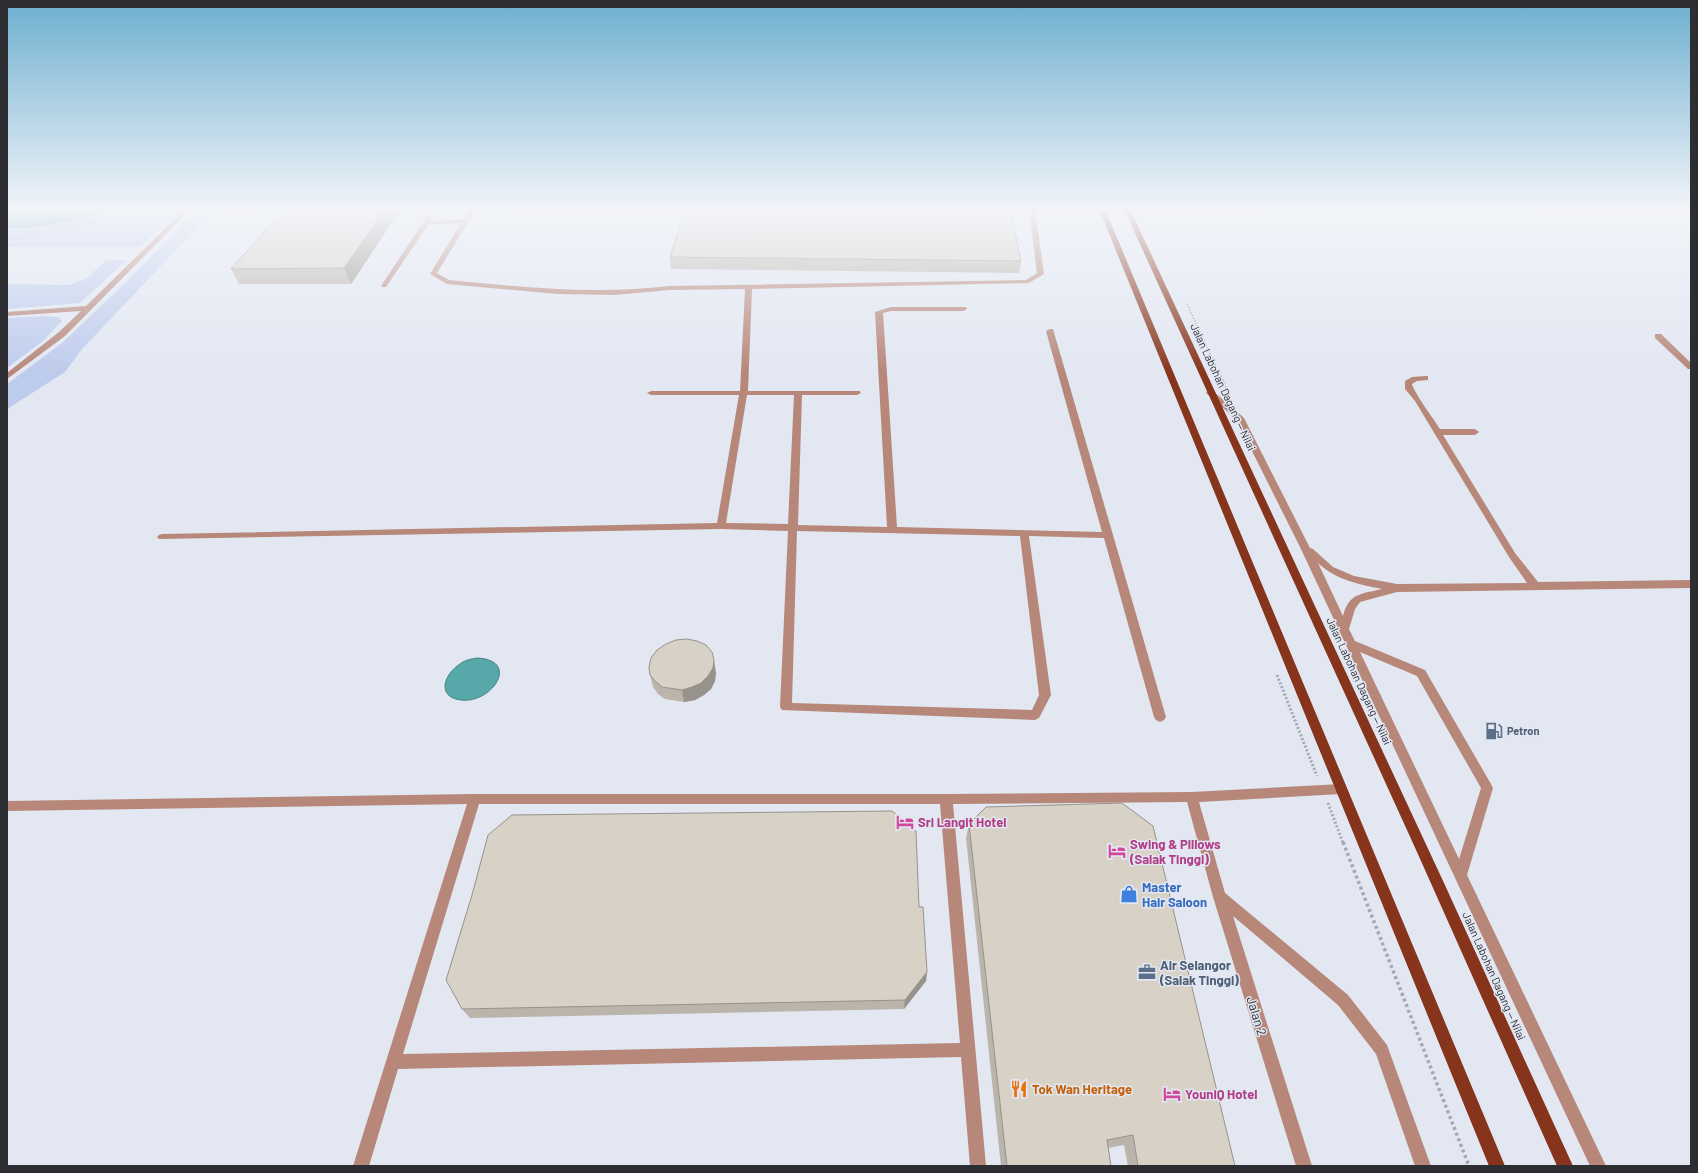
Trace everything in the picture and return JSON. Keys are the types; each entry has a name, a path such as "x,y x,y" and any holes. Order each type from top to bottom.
{"main road":[{"path":"1125,264 1497,1166"},
{"name":"Jalan Labohan Dagang ‒ Nilai","path":"1152,264 1565,1166"}],"street":[{"path":"7,377 62,334 133,264"},
{"path":"384,286 399,264"},
{"path":"439,264 433,274 448,282 571,292 648,292 669,288 749,286 1027,282 1041,274 1040,264"},
{"path":"721,526 743,394 749,286"},
{"path":"7,314 88,308"},
{"path":"892,530 879,312 891,309 962,309"},
{"path":"1050,332 1160,717"},
{"path":"1658,336 1691,367"},
{"path":"1426,378 1415,379 1408,383 1409,389 1512,555 1534,585"},
{"path":"651,393 743,394 857,392"},
{"path":"798,393 786,707 1035,715 1045,695 1024,533"},
{"path":"1210,393 1240,418 1305,547 1598,1166"},
{"path":"1437,432 1475,432"},
{"path":"162,537 721,526 1108,535"},
{"path":"1305,547 1330,569 1352,579 1397,588 1691,584"},
{"path":"1344,629 1350,608 1357,599 1397,588"},
{"path":"1351,644 1421,674 1487,788 1460,877"},
{"path":"7,806 475,799 946,799 1192,797 1342,789"},
{"name":"Jalan 2","path":"1192,797 1220,897 1304,1166"},
{"path":"361,1166 475,799"},
{"path":"946,799 978,1166"},
{"path":"1220,897 1343,1000 1382,1050 1423,1166"},
{"path":"393,1062 968,1050"}],"path":[{"path":"1276,671 1469,1166"}],"shaded area":[{"path":"103,264 123,264 80,303 7,309 7,284 69,285 87,278"},
{"path":"144,264 163,264 82,349 65,372 7,409 7,384 62,343"},
{"path":"46,316 58,317 62,321 44,340 7,368 7,318"},
{"path":"477,658 490,661 497,666 499,673 497,681 491,689 483,695 472,699 461,700 448,695 445,690 445,685 450,673 454,668 462,663"}],"building":[{"path":"236,264 347,264 344,268 231,269"},
{"path":"687,639 706,645 712,652 714,660 713,668 701,683 692,687 682,690 662,687 650,675 649,667 651,658 657,650 666,644 676,640"},
{"path":"1122,803 1153,826 1235,1166 1138,1166 1133,1135 1107,1140 1111,1166 1007,1166 969,824 986,807"},
{"path":"892,811 916,831 919,907 923,907 927,972 905,1000 462,1009 446,980 472,895 488,835 512,815"}],"place":[{"name":"Petron","path":"1494,731"},
{"name":"Sri Langit Hotel","path":"905,822"},
{"name":"Swing & Pillows (Salak Tinggi)","path":"1117,851"},
{"name":"Master Hair Saloon","path":"1129,894"},
{"name":"Air Selangor (Salak Tinggi)","path":"1147,972"},
{"name":"Tok Wan Heritage","path":"1019,1089"},
{"name":"YouniQ Hotel","path":"1172,1094"}]}
